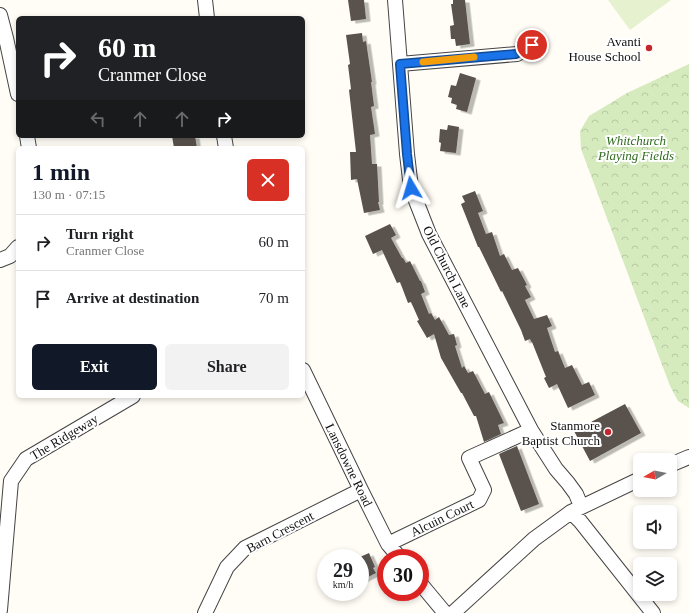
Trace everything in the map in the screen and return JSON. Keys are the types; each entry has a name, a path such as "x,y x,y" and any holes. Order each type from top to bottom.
{"street":[{"path":"205,0 207,16"},
{"name":"Old Church Lane","path":"395,0 411,188 429,234 531,430 556,469 568,482 576,494 576,509 580,521 654,613"},
{"path":"0,15 16,85"},
{"path":"400,64 516,54 532,45"},
{"path":"0,260 10,256 16,249"},
{"name":"Lansdowne Road","path":"305,374 361,490 388,544 392,549"},
{"name":"The Ridgeway","path":"0,610 11,481 26,459 130,398"},
{"name":"Alcuin Court","path":"388,544 479,500 484,490 468,458 531,430"},
{"path":"677,462 689,457"},
{"path":"453,613 534,539 576,509 633,482"},
{"name":"Barn Crescent","path":"205,613 227,568 245,548 361,490"},
{"path":"429,594 445,613"}],"green space":[{"path":"608,0 671,0 630,30"},
{"name":"Whitchurch Playing Fields","path":"689,64 689,408 678,401 670,386 581,149 580,131 589,116 627,93"}],"building":[{"path":"348,0 364,0 366,19 351,21"},
{"path":"453,0 465,0 470,44 456,46 455,39 451,39 450,26 454,25 451,4 453,4"},
{"path":"362,33 363,42 366,41 372,82 374,106 371,107 375,134 370,135 372,164 377,164 378,202 380,210 364,213 357,179 351,180 350,152 356,152 349,90 351,89 348,65 350,64 346,35"},
{"path":"460,73 476,78 467,112 456,109 457,105 451,103 452,98 448,97 451,85 456,86"},
{"path":"448,125 459,127 456,153 440,151 440,129 447,130"},
{"path":"172,138 195,138 197,146 174,146"},
{"path":"475,191 483,211 478,213 486,234 492,232 500,256 504,254 512,270 518,268 527,285 525,286 531,297 525,300 534,319 547,315 552,326 547,328 555,352 558,351 565,368 572,365 582,385 589,382 595,395 568,408 557,384 549,388 544,378 546,377 532,342 530,339 525,341 502,291 501,292 478,247 461,204 465,202 462,196"},
{"path":"390,224 396,235 391,238 406,263 410,261 421,281 425,292 421,294 429,314 431,313 435,320 439,317 449,335 454,334 457,345 455,346 462,368 464,366 468,373 473,371 485,394 489,392 504,423 498,425 501,434 484,442 476,416 474,416 441,358 434,334 427,338 417,321 419,320 411,302 408,303 400,282 397,283 382,250 373,254 365,236"},
{"name":"Stanmore Baptist Church","path":"625,404 641,433 590,461 574,431"},
{"path":"517,446 539,504 521,511 499,454"},
{"path":"369,553 375,567 373,568 376,573 369,576"}],"slow traffic":[{"path":"423,62 474,57"}],"place":[{"name":"Avanti House School","path":"649,48"},
{"name":"Stanmore Baptist Church","path":"608,432"}],"route":[{"path":"411,188 400,64 516,54 532,45"}]}
